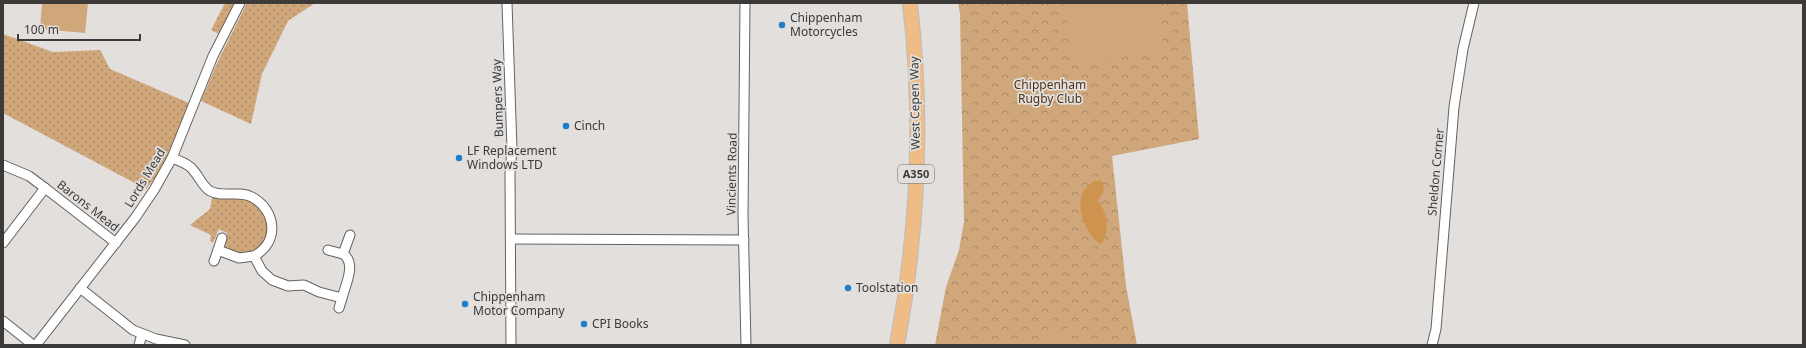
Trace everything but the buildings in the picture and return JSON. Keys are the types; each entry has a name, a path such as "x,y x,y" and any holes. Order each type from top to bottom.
{"highway":[{"name":"West Cepen Way","path":"897,345 911,247 917,143 915,54 910,3"}],"street":[{"name":"Lords Mead","path":"35,345 116,243 154,190 172,158 213,56 240,3"},
{"name":"Bumpers Way","path":"507,3 512,148 510,173 510,345"},
{"name":"Vincients Road","path":"745,3 744,240 746,345"},
{"name":"Sheldon Corner","path":"1432,345 1436,329 1447,172 1454,107 1463,49 1474,3"},
{"path":"172,158 191,167 204,186 211,192 217,194 246,194 265,207 271,220 272,232 265,248 254,256 239,258 218,250"},
{"name":"Barons Mead","path":"3,165 29,176 116,243"},
{"name":"Barons Mead","path":"3,243 45,188"},
{"path":"343,254 350,235"},
{"path":"214,261 222,238"},
{"path":"511,239 744,240"},
{"path":"328,250 343,254 348,259 350,266 339,308"},
{"path":"254,256 262,271 272,280 288,286 304,285 318,292 342,298"},
{"path":"80,288 128,326 142,334 185,345"},
{"path":"3,321 35,345"},
{"path":"139,345 142,334"}],"green space":[{"path":"42,3 88,3 85,33 40,29"},
{"path":"225,3 236,3 219,34 211,30"},
{"path":"247,3 315,3 288,21 262,74 251,124 201,101 218,61"},
{"name":"Chippenham Rugby Club","path":"958,3 1187,3 1199,139 1112,156 1126,286 1137,345 935,345 946,287 959,250 964,222 960,14"},
{"path":"1065,3 1159,3 1164,52 1072,64"},
{"path":"3,34 53,52 100,50 110,69 189,103 170,158 146,189 3,113"},
{"path":"241,197 258,205 266,216 268,228 265,239 258,248 248,253 237,254 225,248 227,233 219,229 213,243 210,241 211,235 190,225 210,209 212,198"},
{"path":"1068,328 1075,345 1028,345"}],"shaded area":[{"path":"1100,180 1104,186 1102,195 1097,201 1103,209 1107,230 1106,236 1100,244 1093,238 1083,220 1081,199 1084,191 1090,184"}],"place":[{"name":"Chippenham Motorcycles","path":"782,25"},
{"name":"Cinch","path":"566,126"},
{"name":"LF Replacement Windows LTD","path":"459,158"},
{"name":"Toolstation","path":"848,288"},
{"name":"Chippenham Motor Company","path":"465,304"},
{"name":"CPI Books","path":"584,324"}]}
